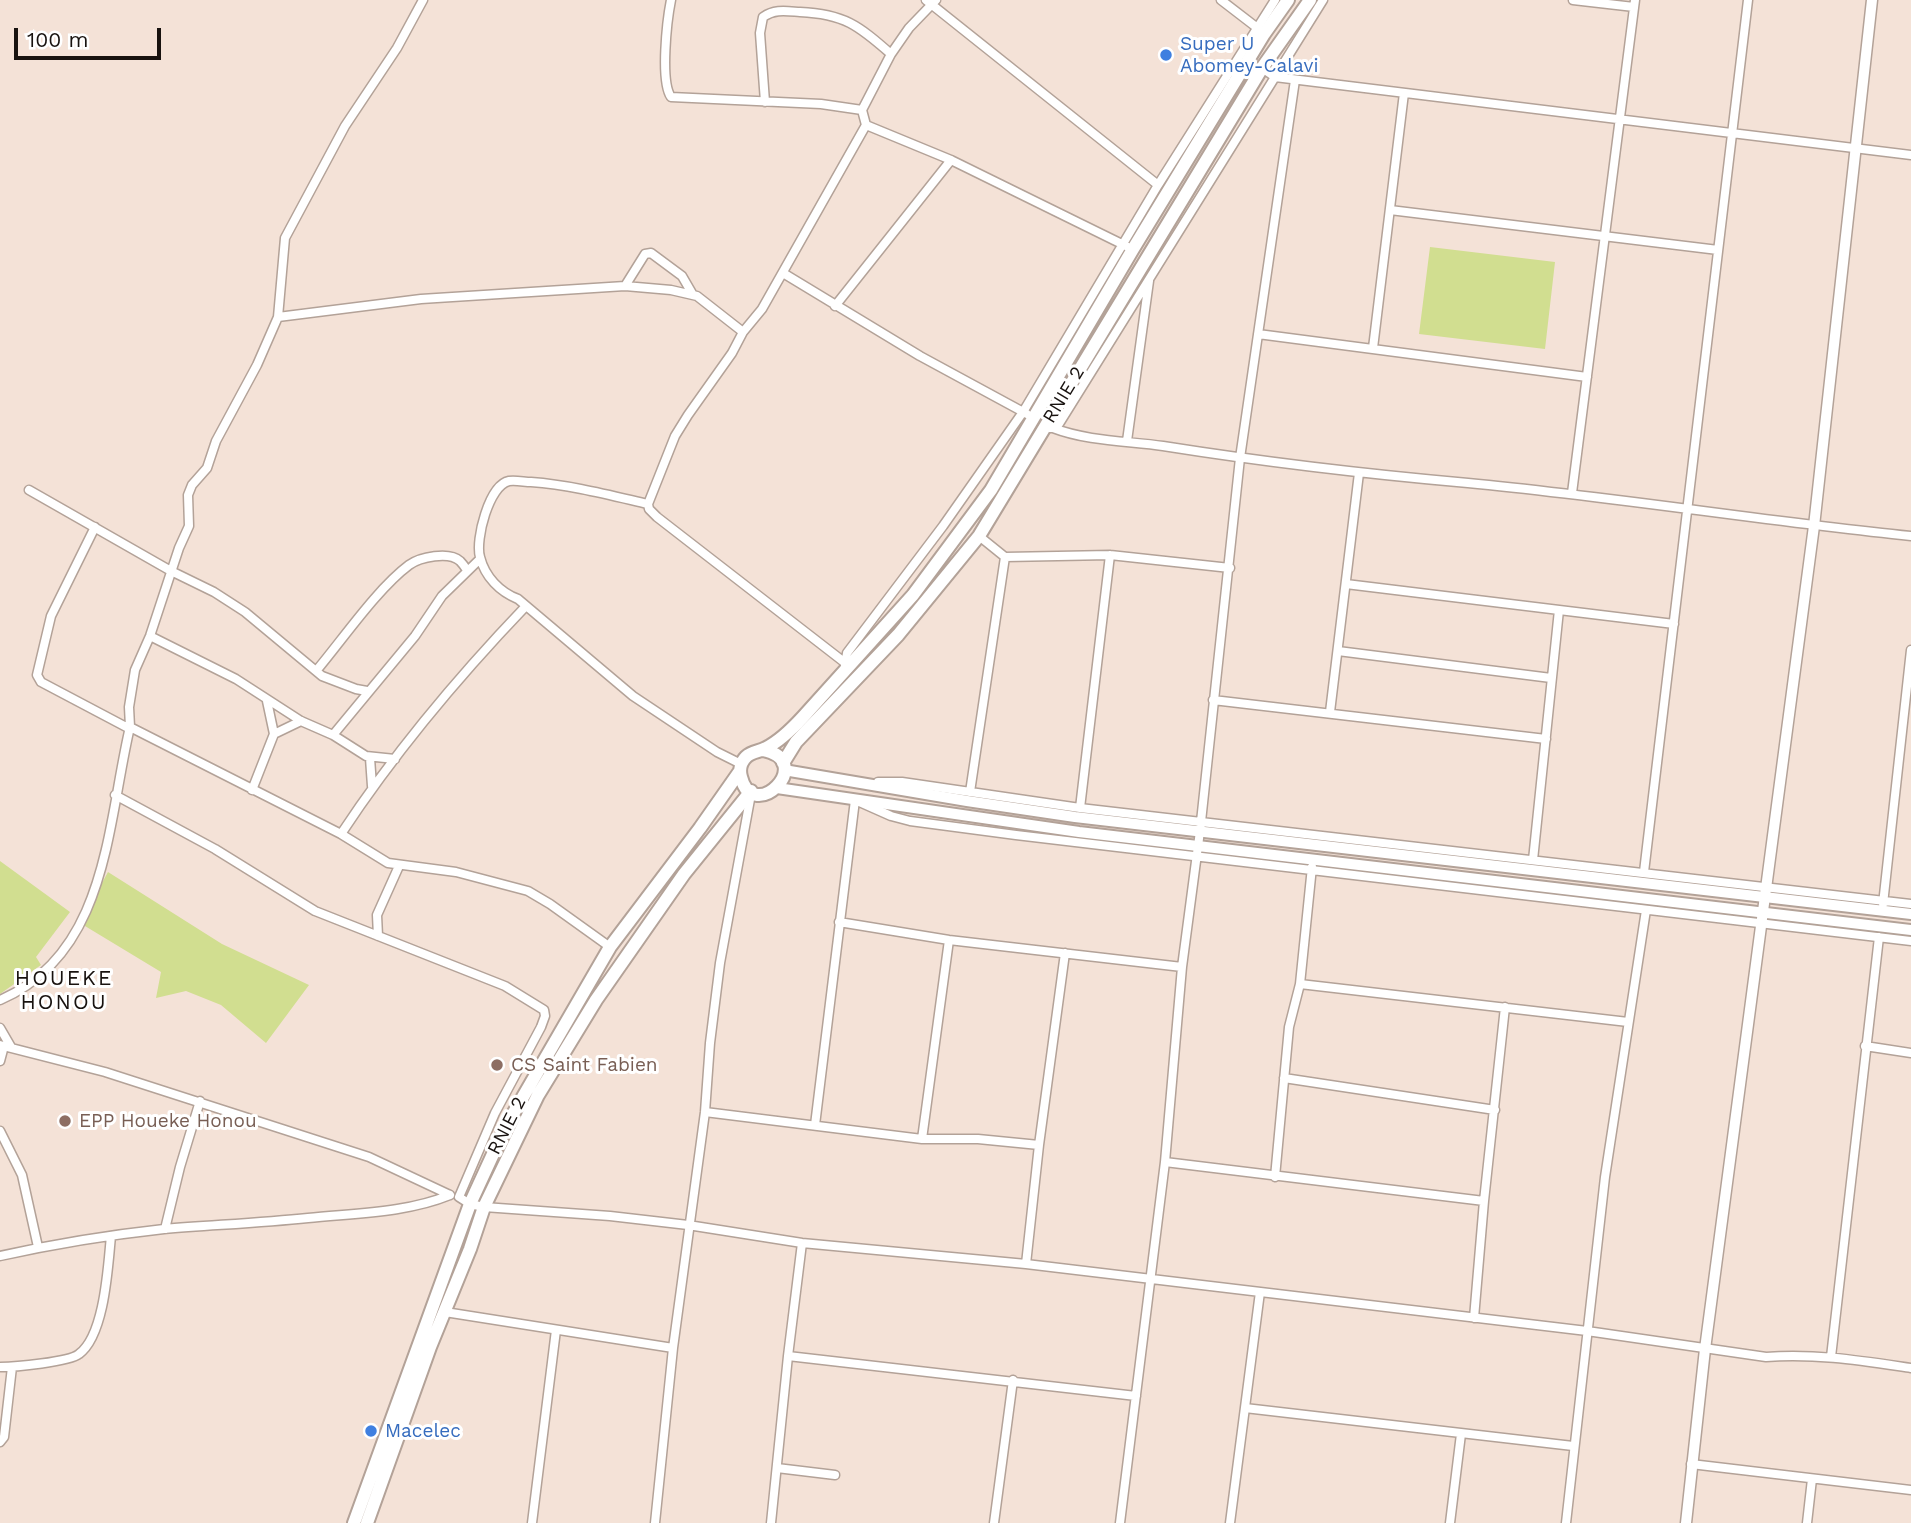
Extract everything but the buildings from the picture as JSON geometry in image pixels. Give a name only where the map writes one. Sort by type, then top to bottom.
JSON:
[{"type":"highway","name":"RNIE 2","points":[[354,1523],[460,1199],[610,947],[700,828],[746,756],[763,750],[787,734],[845,666],[913,595],[991,490],[1028,415],[1128,247],[1260,30],[1288,0]]},
{"type":"highway","name":"RNIE 2","points":[[777,789],[781,783],[783,767],[796,742],[898,635],[979,536],[1049,427],[1262,68],[1310,0]]},
{"type":"highway","points":[[763,750],[775,754],[783,767]]},
{"type":"highway","points":[[741,767],[745,786],[751,792],[765,794],[777,789]]},
{"type":"highway","name":"RNIE 2","points":[[368,1523],[484,1207],[538,1095],[596,1000],[684,874],[751,792]]},
{"type":"main road","points":[[783,767],[857,783],[1075,817],[1200,826],[1883,906],[1911,914]]},
{"type":"main road","points":[[777,789],[1197,851],[1763,918],[1911,930]]},
{"type":"street","points":[[0,1000],[24,988],[59,958],[73,937],[99,880],[106,858],[115,795],[130,728],[131,686],[189,526],[188,495],[192,485],[207,468],[216,441],[257,365],[278,317],[285,238],[345,126],[397,48],[423,0]]},
{"type":"street","points":[[671,0],[666,51],[668,94],[671,97],[821,104],[862,110]]},
{"type":"street","points":[[1221,0],[1260,30]]},
{"type":"street","points":[[866,125],[951,160],[1128,247],[1158,185],[1260,30],[1275,0]]},
{"type":"street","points":[[1049,427],[1057,427],[1323,0]]},
{"type":"street","points":[[1572,493],[1634,4],[1573,0]]},
{"type":"street","points":[[1644,872],[1748,0]]},
{"type":"street","points":[[1686,1523],[1705,1349],[1815,526],[1872,0]]},
{"type":"street","points":[[783,274],[1028,415],[847,653],[845,666],[657,517],[648,504],[676,436],[688,415],[762,309],[866,125],[862,110],[891,54],[931,2],[1158,185]]},
{"type":"street","points":[[765,102],[760,33],[763,17],[773,10],[837,16],[860,27],[891,54]]},
{"type":"street","points":[[1262,68],[1275,78],[1911,155]]},
{"type":"street","points":[[1120,1523],[1164,1162],[1182,967],[1230,568],[1240,458],[1295,80]]},
{"type":"street","points":[[1373,348],[1404,93]]},
{"type":"street","points":[[835,306],[951,160]]},
{"type":"street","points":[[1390,210],[1718,250]]},
{"type":"street","points":[[625,286],[645,254],[651,253],[682,276],[693,295]]},
{"type":"street","points":[[1126,441],[1149,276]]},
{"type":"street","points":[[278,317],[421,299],[625,286],[693,295],[744,332]]},
{"type":"street","points":[[1258,334],[1587,377]]},
{"type":"street","points":[[1049,427],[1071,435],[1240,458],[1359,473],[1572,493],[1815,526],[1911,536]]},
{"type":"street","points":[[1331,712],[1359,473]]},
{"type":"street","points":[[648,504],[562,485],[509,481],[501,485],[489,505],[480,535],[480,559],[498,589],[526,606],[633,696],[741,767]]},
{"type":"street","points":[[29,490],[171,572],[214,592],[245,612],[316,670],[337,683],[367,691]]},
{"type":"street","points":[[95,527],[51,616],[37,675],[41,682],[341,834],[388,863],[456,872],[528,891],[610,947]]},
{"type":"street","points":[[979,536],[1005,557],[1110,555],[1230,568]]},
{"type":"street","points":[[1080,808],[1110,555]]},
{"type":"street","points":[[316,670],[386,587],[410,564],[422,558],[447,557],[460,561],[467,570]]},
{"type":"street","points":[[970,792],[1005,557]]},
{"type":"street","points":[[333,735],[415,636],[442,596],[480,559]]},
{"type":"street","points":[[1346,584],[1674,624]]},
{"type":"street","points":[[341,834],[372,786],[469,666],[526,606]]},
{"type":"street","points":[[1533,860],[1559,610]]},
{"type":"street","points":[[150,636],[236,679],[267,701],[284,708],[301,721],[333,735],[370,758],[395,760]]},
{"type":"street","points":[[1911,650],[1883,906],[1911,904]]},
{"type":"street","points":[[1338,651],[1551,678]]},
{"type":"street","points":[[1213,700],[1546,739]]},
{"type":"street","points":[[252,790],[274,734],[267,701]]},
{"type":"street","points":[[274,734],[301,721]]},
{"type":"street","points":[[370,758],[372,786]]},
{"type":"street","points":[[857,783],[902,782],[1200,826],[1644,872],[1766,892]]},
{"type":"street","points":[[655,1523],[673,1348],[705,1112],[720,963],[751,792]]},
{"type":"street","points":[[115,795],[215,849],[299,903],[505,986],[544,1010],[541,1027],[495,1113],[460,1199]]},
{"type":"street","points":[[815,1125],[855,800]]},
{"type":"street","points":[[1275,1177],[1289,1027],[1300,985],[1312,865],[1646,910],[1763,918],[1911,940]]},
{"type":"street","points":[[378,936],[377,915],[398,866]]},
{"type":"street","points":[[1566,1523],[1605,1177],[1646,910]]},
{"type":"street","points":[[839,922],[949,940],[1182,967]]},
{"type":"street","points":[[1830,1357],[1879,937]]},
{"type":"street","points":[[922,1139],[949,940]]},
{"type":"street","points":[[1026,1264],[1065,953]]},
{"type":"street","points":[[1300,985],[1628,1022]]},
{"type":"street","points":[[1474,1318],[1505,1007]]},
{"type":"street","points":[[0,1028],[5,1046],[0,1061]]},
{"type":"street","points":[[5,1046],[105,1072],[369,1157],[460,1199],[484,1207],[688,1225],[802,1243],[1026,1264],[1587,1331],[1766,1357],[1830,1357],[1911,1368]]},
{"type":"street","points":[[1865,1046],[1911,1053]]},
{"type":"street","points":[[1284,1078],[1495,1110]]},
{"type":"street","points":[[165,1229],[200,1101]]},
{"type":"street","points":[[705,1112],[922,1139],[978,1139],[1039,1145]]},
{"type":"street","points":[[0,1131],[22,1175],[38,1247]]},
{"type":"street","points":[[1164,1162],[1484,1201]]},
{"type":"street","points":[[0,1256],[38,1247],[165,1229],[249,1224],[400,1209],[460,1199]]},
{"type":"street","points":[[0,1367],[73,1357],[84,1349],[100,1319],[111,1236]]},
{"type":"street","points":[[771,1523],[802,1243]]},
{"type":"street","points":[[1230,1523],[1260,1292]]},
{"type":"street","points":[[445,1312],[673,1348]]},
{"type":"street","points":[[532,1523],[556,1330]]},
{"type":"street","points":[[788,1356],[1136,1396]]},
{"type":"street","points":[[0,1442],[4,1437],[12,1367]]},
{"type":"street","points":[[994,1523],[1013,1380]]},
{"type":"street","points":[[1245,1408],[1573,1446]]},
{"type":"street","points":[[1450,1523],[1461,1434]]},
{"type":"street","points":[[1691,1464],[1911,1490]]},
{"type":"street","points":[[777,1468],[835,1475]]},
{"type":"street","points":[[1807,1523],[1812,1479]]},
{"type":"green space","points":[[1430,247],[1555,262],[1545,349],[1419,334]]},
{"type":"green space","points":[[0,861],[70,912],[36,957],[41,965],[0,994]]},
{"type":"green space","points":[[108,872],[222,944],[309,985],[266,1043],[221,1005],[186,991],[156,998],[161,972],[80,923]]},
{"type":"place","name":"Super U Abomey-Calavi","points":[[1166,55]]},
{"type":"place","name":"CS Saint Fabien","points":[[497,1065]]},
{"type":"place","name":"EPP Houeke Honou","points":[[65,1121]]},
{"type":"place","name":"Macelec","points":[[371,1431]]},
{"type":"district","name":"HOUEKE HONOU","points":[[64,991]]}]
